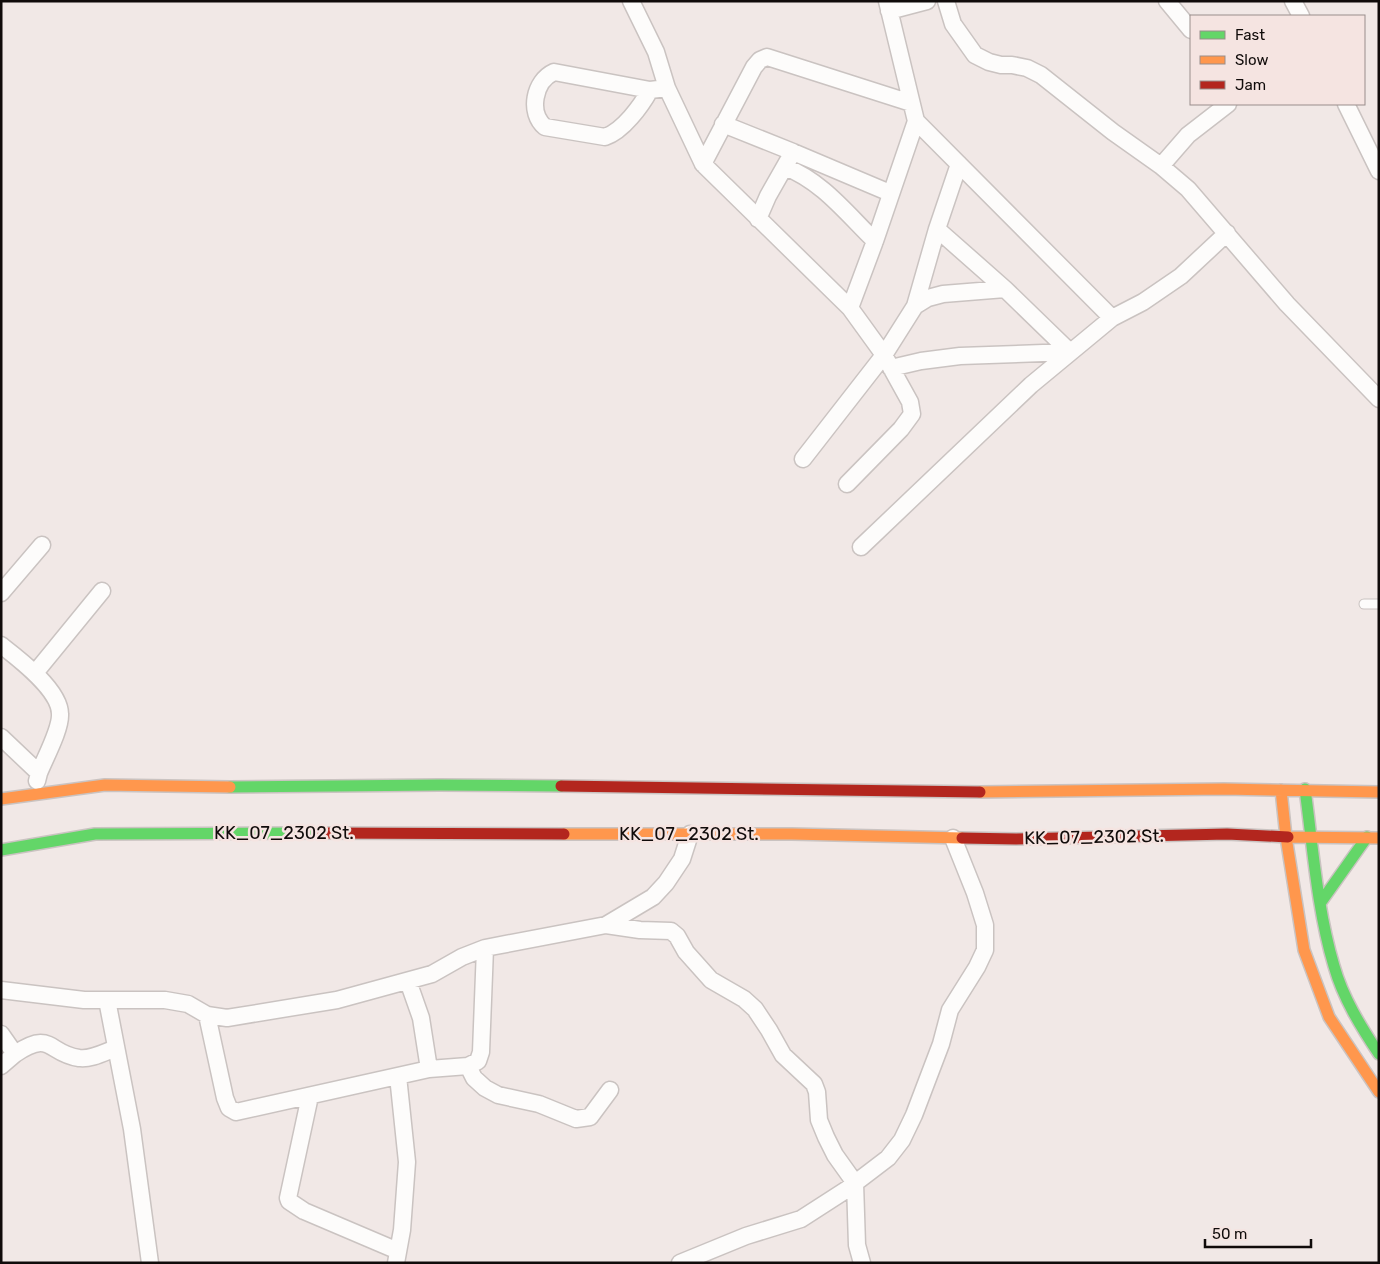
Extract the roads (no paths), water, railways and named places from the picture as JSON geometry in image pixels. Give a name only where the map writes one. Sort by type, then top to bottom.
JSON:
[{"type":"main road","points":[[1,799],[105,785],[253,787],[439,785],[1013,792],[1281,790],[1379,792]]},
{"type":"main road","points":[[1281,790],[1286,837],[1304,950],[1324,1008],[1379,1092]]},
{"type":"main road","points":[[1304,790],[1323,925],[1338,981],[1356,1018],[1379,1054]]},
{"type":"main road","name":"KK_07_2302 St.","points":[[1,850],[95,834],[802,834],[1016,839],[1215,834],[1373,838]]},
{"type":"main road","points":[[1215,834],[1249,845]]},
{"type":"main road","points":[[1320,902],[1373,838]]},
{"type":"main road","points":[[1281,866],[1295,886]]},
{"type":"street","points":[[631,1],[656,52],[666,88],[703,164],[850,308],[888,361],[910,402],[912,414],[901,429],[847,484]]},
{"type":"street","points":[[927,1],[888,6],[916,121],[1112,318]]},
{"type":"street","points":[[946,1],[953,24],[975,55],[1001,65],[1027,68],[1041,75],[1113,132],[1161,166],[1188,189],[1287,304],[1379,399]]},
{"type":"street","points":[[1167,1],[1190,29]]},
{"type":"street","points":[[1293,1],[1300,15]]},
{"type":"street","points":[[703,164],[754,67],[760,60],[767,57],[911,103]]},
{"type":"street","points":[[650,90],[641,105],[617,130],[605,137],[545,127],[538,122],[535,113],[536,93],[546,76],[554,72],[650,90],[666,88]]},
{"type":"street","points":[[1161,166],[1188,135],[1227,105]]},
{"type":"street","points":[[1346,105],[1379,171]]},
{"type":"street","points":[[850,308],[916,121]]},
{"type":"street","points":[[723,124],[890,193]]},
{"type":"street","points":[[758,219],[793,152]]},
{"type":"street","points":[[803,459],[888,361],[914,306],[959,164]]},
{"type":"street","points":[[785,167],[800,173],[821,188],[875,241]]},
{"type":"street","points":[[937,229],[1005,289],[1070,352]]},
{"type":"street","points":[[861,547],[1002,411],[1070,352],[1112,318],[1143,302],[1181,276],[1227,233]]},
{"type":"street","points":[[914,306],[928,298],[943,294],[1005,289]]},
{"type":"street","points":[[888,361],[920,361],[960,356],[1070,352]]},
{"type":"street","points":[[1,593],[42,544]]},
{"type":"street","points":[[35,673],[102,591]]},
{"type":"street","points":[[1,645],[35,673],[59,705],[61,716],[39,772],[35,793]]},
{"type":"street","points":[[1,737],[39,772]]},
{"type":"street","points":[[1,990],[84,1000],[166,1000],[188,1004],[207,1015],[227,1018],[337,1000],[432,974],[462,957],[485,948],[606,925],[653,897],[666,883],[682,859],[690,834]]},
{"type":"street","points":[[680,1263],[746,1236],[801,1219],[855,1183],[888,1158],[902,1140],[914,1115],[941,1044],[950,1010],[977,967],[985,950],[985,925],[975,892],[953,838]]},
{"type":"street","points":[[606,925],[640,930],[670,931],[677,936],[686,952],[711,980],[755,1009],[783,1055],[814,1084],[817,1092],[819,1120],[826,1138],[835,1155],[855,1183],[857,1245],[862,1263]]},
{"type":"street","points":[[207,1015],[224,1098],[229,1108],[236,1112],[429,1069],[468,1066],[478,1061],[481,1052],[485,948]]},
{"type":"street","points":[[408,981],[422,1018],[429,1069]]},
{"type":"street","points":[[107,1000],[132,1129],[150,1263]]},
{"type":"street","points":[[1,1034],[15,1054]]},
{"type":"street","points":[[1,1066],[34,1042],[47,1044],[72,1057],[82,1059],[116,1048]]},
{"type":"street","points":[[468,1066],[474,1078],[485,1088],[498,1095],[539,1104],[576,1119],[590,1116],[610,1090]]},
{"type":"street","points":[[310,1096],[288,1198],[289,1201],[304,1211],[397,1257],[402,1230],[407,1162],[398,1076]]},
{"type":"lane","points":[[1364,604],[1379,604]]}]
